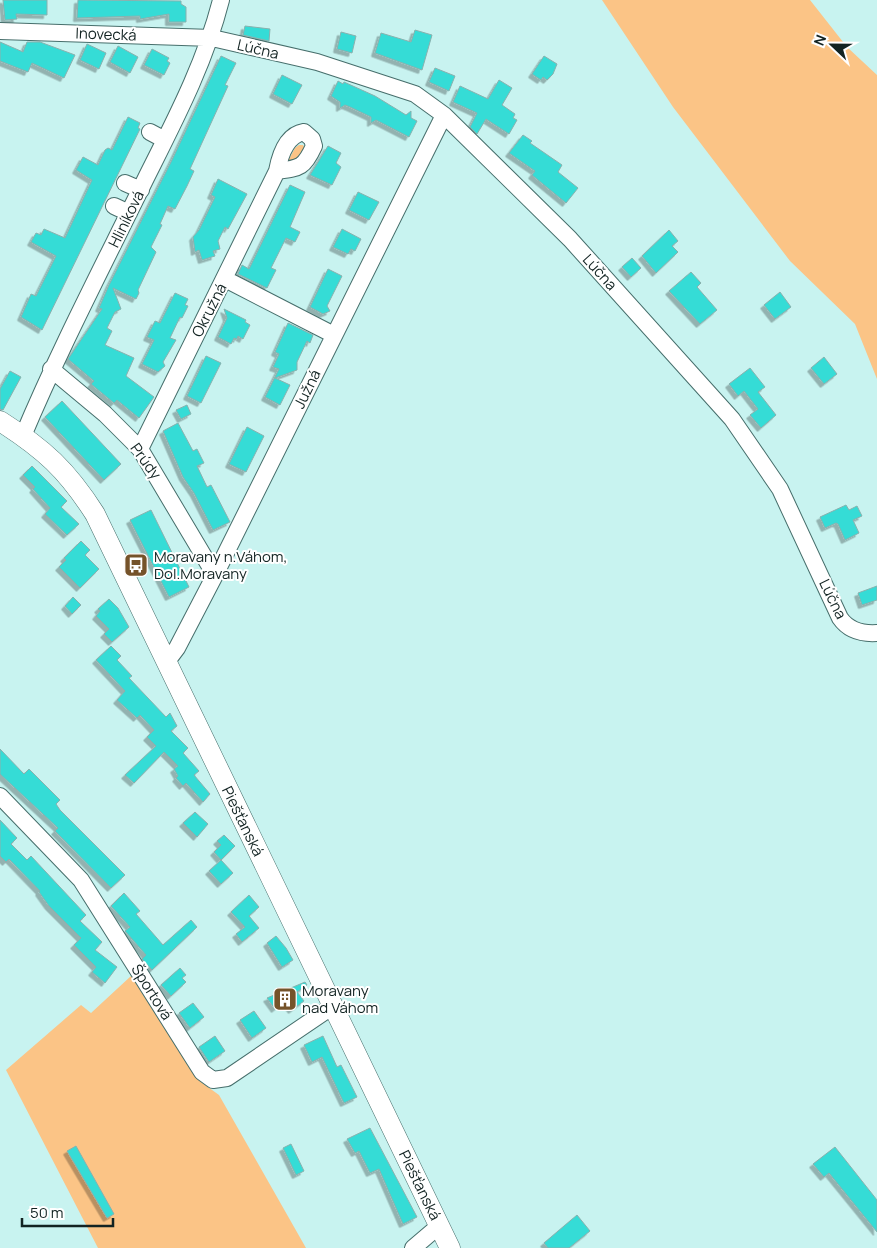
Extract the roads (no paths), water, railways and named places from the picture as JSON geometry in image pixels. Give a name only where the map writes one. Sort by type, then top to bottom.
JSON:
[{"type":"main road","name":"Piešťanská","points":[[0,421],[23,436],[61,468],[85,498],[104,532],[168,660],[450,1248]]},
{"type":"street","name":"Hliníková","points":[[23,436],[52,369],[61,335],[158,136],[212,38],[221,0]]},
{"type":"street","name":"Inovecká","points":[[0,30],[212,38]]},
{"type":"street","name":"Lúčna","points":[[212,38],[317,62],[415,94],[444,115],[570,239],[732,419],[780,489],[840,618],[845,625],[864,634],[877,633]]},
{"type":"street","name":"Južná","points":[[168,660],[177,648],[215,575],[444,115]]},
{"type":"street","name":"Okružná","points":[[140,449],[277,172]]},
{"type":"street","points":[[225,279],[334,335]]},
{"type":"street","name":"Prúdy","points":[[52,369],[105,414],[140,449],[215,575]]},
{"type":"street","name":"Športová","points":[[0,796],[81,880],[202,1072],[213,1080],[227,1078],[333,1006]]},
{"type":"street","points":[[413,1248],[440,1225]]},
{"type":"place","name":"Moravany n.Váhom, Dol.Moravany","points":[[136,565]]},
{"type":"place","name":"Moravany nad Váhom","points":[[285,999]]}]
